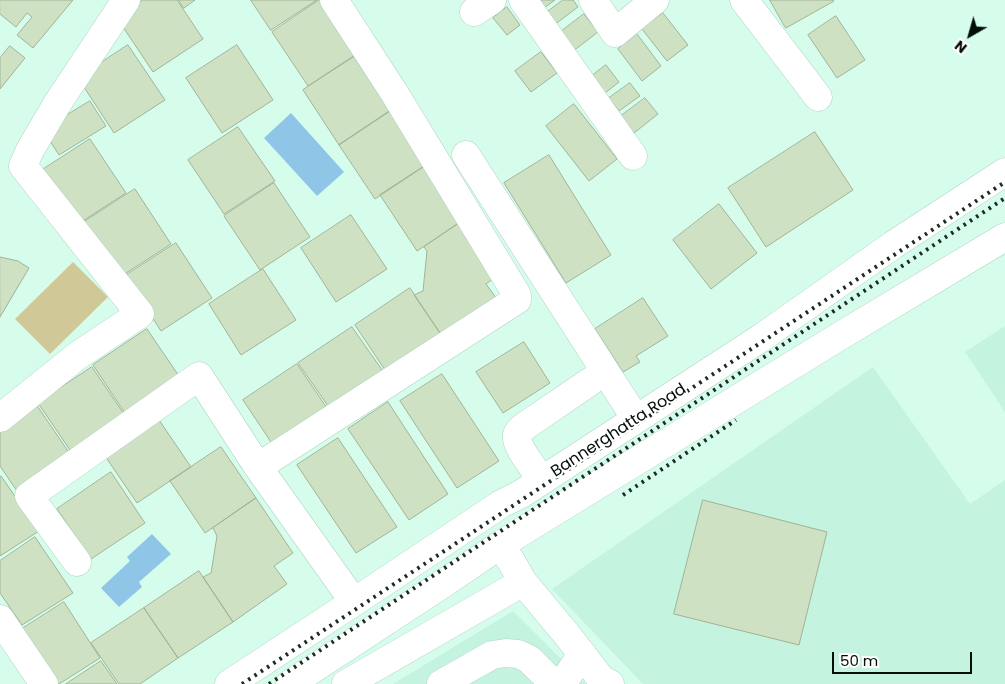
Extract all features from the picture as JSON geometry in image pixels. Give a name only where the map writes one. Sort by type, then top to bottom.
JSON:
[{"type":"main road","points":[[0,418],[77,356],[140,314],[23,166],[30,150],[57,104],[126,0]]},
{"type":"main road","points":[[258,467],[517,298],[396,94],[334,0]]},
{"type":"main road","points":[[523,0],[633,156]]},
{"type":"main road","points":[[593,0],[615,33],[655,0]]},
{"type":"main road","points":[[744,0],[818,98]]},
{"type":"main road","points":[[466,155],[636,420]]},
{"type":"main road","name":"Bannerghatta Road","points":[[229,684],[501,504],[521,494],[761,338],[893,245],[1005,172]]},
{"type":"main road","name":"Bannerghatta Road","points":[[290,684],[500,545],[1005,237]]},
{"type":"main road","points":[[761,338],[782,372]]},
{"type":"main road","points":[[76,562],[29,496],[199,376],[258,467],[354,602]]},
{"type":"main road","points":[[542,480],[520,447],[517,435],[525,426],[591,381]]},
{"type":"main road","points":[[500,545],[523,582],[601,679],[610,684]]},
{"type":"main road","points":[[346,684],[523,582]]},
{"type":"main road","points":[[0,619],[44,684]]},
{"type":"main road","points":[[441,684],[492,655],[506,653],[518,654],[528,659],[554,684]]},
{"type":"main road","points":[[562,684],[582,654]]},
{"type":"shaded area","points":[[73,262],[108,297],[50,354],[15,319]]},
{"type":"shaded area","points":[[1005,326],[1005,412],[965,352]]},
{"type":"shaded area","points":[[873,367],[970,504],[1005,480],[1005,684],[643,684],[552,589]]},
{"type":"shaded area","points":[[513,611],[586,684],[393,684]]},
{"type":"water","points":[[291,113],[344,172],[317,196],[264,138]]},
{"type":"water","points":[[152,534],[171,554],[139,582],[142,587],[119,607],[101,588],[130,561],[127,557]]},
{"type":"building","points":[[0,0],[73,0],[33,48],[17,35],[32,17],[27,13],[16,27],[0,14]]},
{"type":"building","points":[[143,0],[177,0],[203,39],[153,72],[117,18]]},
{"type":"building","points":[[179,0],[195,0],[184,8]]},
{"type":"building","points":[[251,0],[317,0],[271,30]]},
{"type":"building","points":[[319,0],[323,0],[358,53],[308,86],[272,32]]},
{"type":"building","points":[[532,0],[555,0],[540,11]]},
{"type":"building","points":[[563,0],[573,0],[578,7],[554,25],[546,13]]},
{"type":"building","points":[[770,0],[833,0],[834,1],[786,28]]},
{"type":"building","points":[[507,7],[520,25],[507,35],[493,18]]},
{"type":"building","points":[[663,13],[688,45],[667,61],[642,29]]},
{"type":"building","points":[[584,14],[598,32],[572,52],[558,34]]},
{"type":"building","points":[[836,16],[865,60],[837,78],[808,35]]},
{"type":"building","points":[[637,34],[661,66],[642,81],[618,49]]},
{"type":"building","points":[[128,45],[165,100],[114,133],[78,78]]},
{"type":"building","points":[[237,45],[273,100],[222,133],[186,78]]},
{"type":"building","points":[[10,46],[25,58],[0,89],[0,58]]},
{"type":"building","points":[[541,52],[557,73],[531,92],[515,71]]},
{"type":"building","points":[[354,57],[390,111],[339,145],[303,90]]},
{"type":"building","points":[[606,65],[619,82],[605,93],[592,76]]},
{"type":"building","points":[[630,83],[640,96],[619,111],[609,98]]},
{"type":"building","points":[[645,98],[658,114],[634,133],[621,116]]},
{"type":"building","points":[[90,101],[106,126],[59,155],[43,130]]},
{"type":"building","points":[[574,104],[617,159],[589,181],[546,126]]},
{"type":"building","points":[[390,111],[426,165],[375,199],[339,145]]},
{"type":"building","points":[[238,127],[275,181],[224,214],[188,160]]},
{"type":"building","points":[[815,132],[853,190],[766,247],[728,188]]},
{"type":"building","points":[[90,139],[126,193],[75,226],[39,172]]},
{"type":"building","points":[[549,155],[611,255],[566,283],[504,183]]},
{"type":"building","points":[[428,164],[465,219],[417,251],[380,195]]},
{"type":"building","points":[[274,183],[310,237],[260,270],[224,216]]},
{"type":"building","points":[[135,189],[171,244],[120,277],[84,222]]},
{"type":"building","points":[[719,204],[757,253],[711,289],[673,240]]},
{"type":"building","points":[[351,215],[387,269],[336,302],[301,248]]},
{"type":"building","points":[[465,219],[501,273],[486,284],[499,302],[444,339],[414,295],[423,291],[427,251],[424,247]]},
{"type":"building","points":[[176,243],[212,298],[161,331],[125,276]]},
{"type":"building","points":[[0,257],[18,261],[29,268],[0,317]]},
{"type":"building","points":[[263,269],[296,320],[241,355],[209,304]]},
{"type":"building","points":[[410,288],[444,339],[389,376],[355,325]]},
{"type":"building","points":[[643,298],[668,336],[636,356],[640,362],[623,372],[595,329]]},
{"type":"building","points":[[352,327],[387,377],[333,413],[298,363]]},
{"type":"building","points":[[147,329],[181,379],[127,416],[93,365]]},
{"type":"building","points":[[524,342],[550,383],[503,413],[476,372]]},
{"type":"building","points":[[297,364],[331,414],[277,451],[243,400]]},
{"type":"building","points":[[92,367],[126,417],[72,453],[38,403]]},
{"type":"building","points":[[442,374],[499,461],[457,488],[400,401]]},
{"type":"building","points":[[388,402],[448,494],[409,520],[348,429]]},
{"type":"building","points":[[36,404],[70,454],[17,491],[0,466],[0,429]]},
{"type":"building","points":[[157,417],[191,467],[137,503],[103,453]]},
{"type":"building","points":[[338,438],[397,527],[356,553],[297,465]]},
{"type":"building","points":[[221,447],[256,498],[205,533],[170,481]]},
{"type":"building","points":[[111,472],[145,523],[91,559],[57,509]]},
{"type":"building","points":[[0,477],[39,531],[0,556]]},
{"type":"building","points":[[256,498],[293,553],[274,566],[287,584],[233,622],[203,577],[211,573],[217,536],[213,528]]},
{"type":"building","points":[[703,500],[827,532],[799,645],[674,614]]},
{"type":"building","points":[[35,537],[73,593],[22,625],[0,593],[0,561]]},
{"type":"building","points":[[199,571],[233,622],[178,658],[144,608]]},
{"type":"building","points":[[64,602],[100,658],[59,684],[47,684],[14,634]]},
{"type":"building","points":[[144,608],[178,658],[140,684],[119,684],[91,643]]},
{"type":"building","points":[[101,661],[117,684],[66,684]]},
{"type":"railway","points":[[242,684],[1005,182]]},
{"type":"railway","points":[[269,684],[1005,198]]},
{"type":"railway","points":[[623,495],[736,420]]}]
